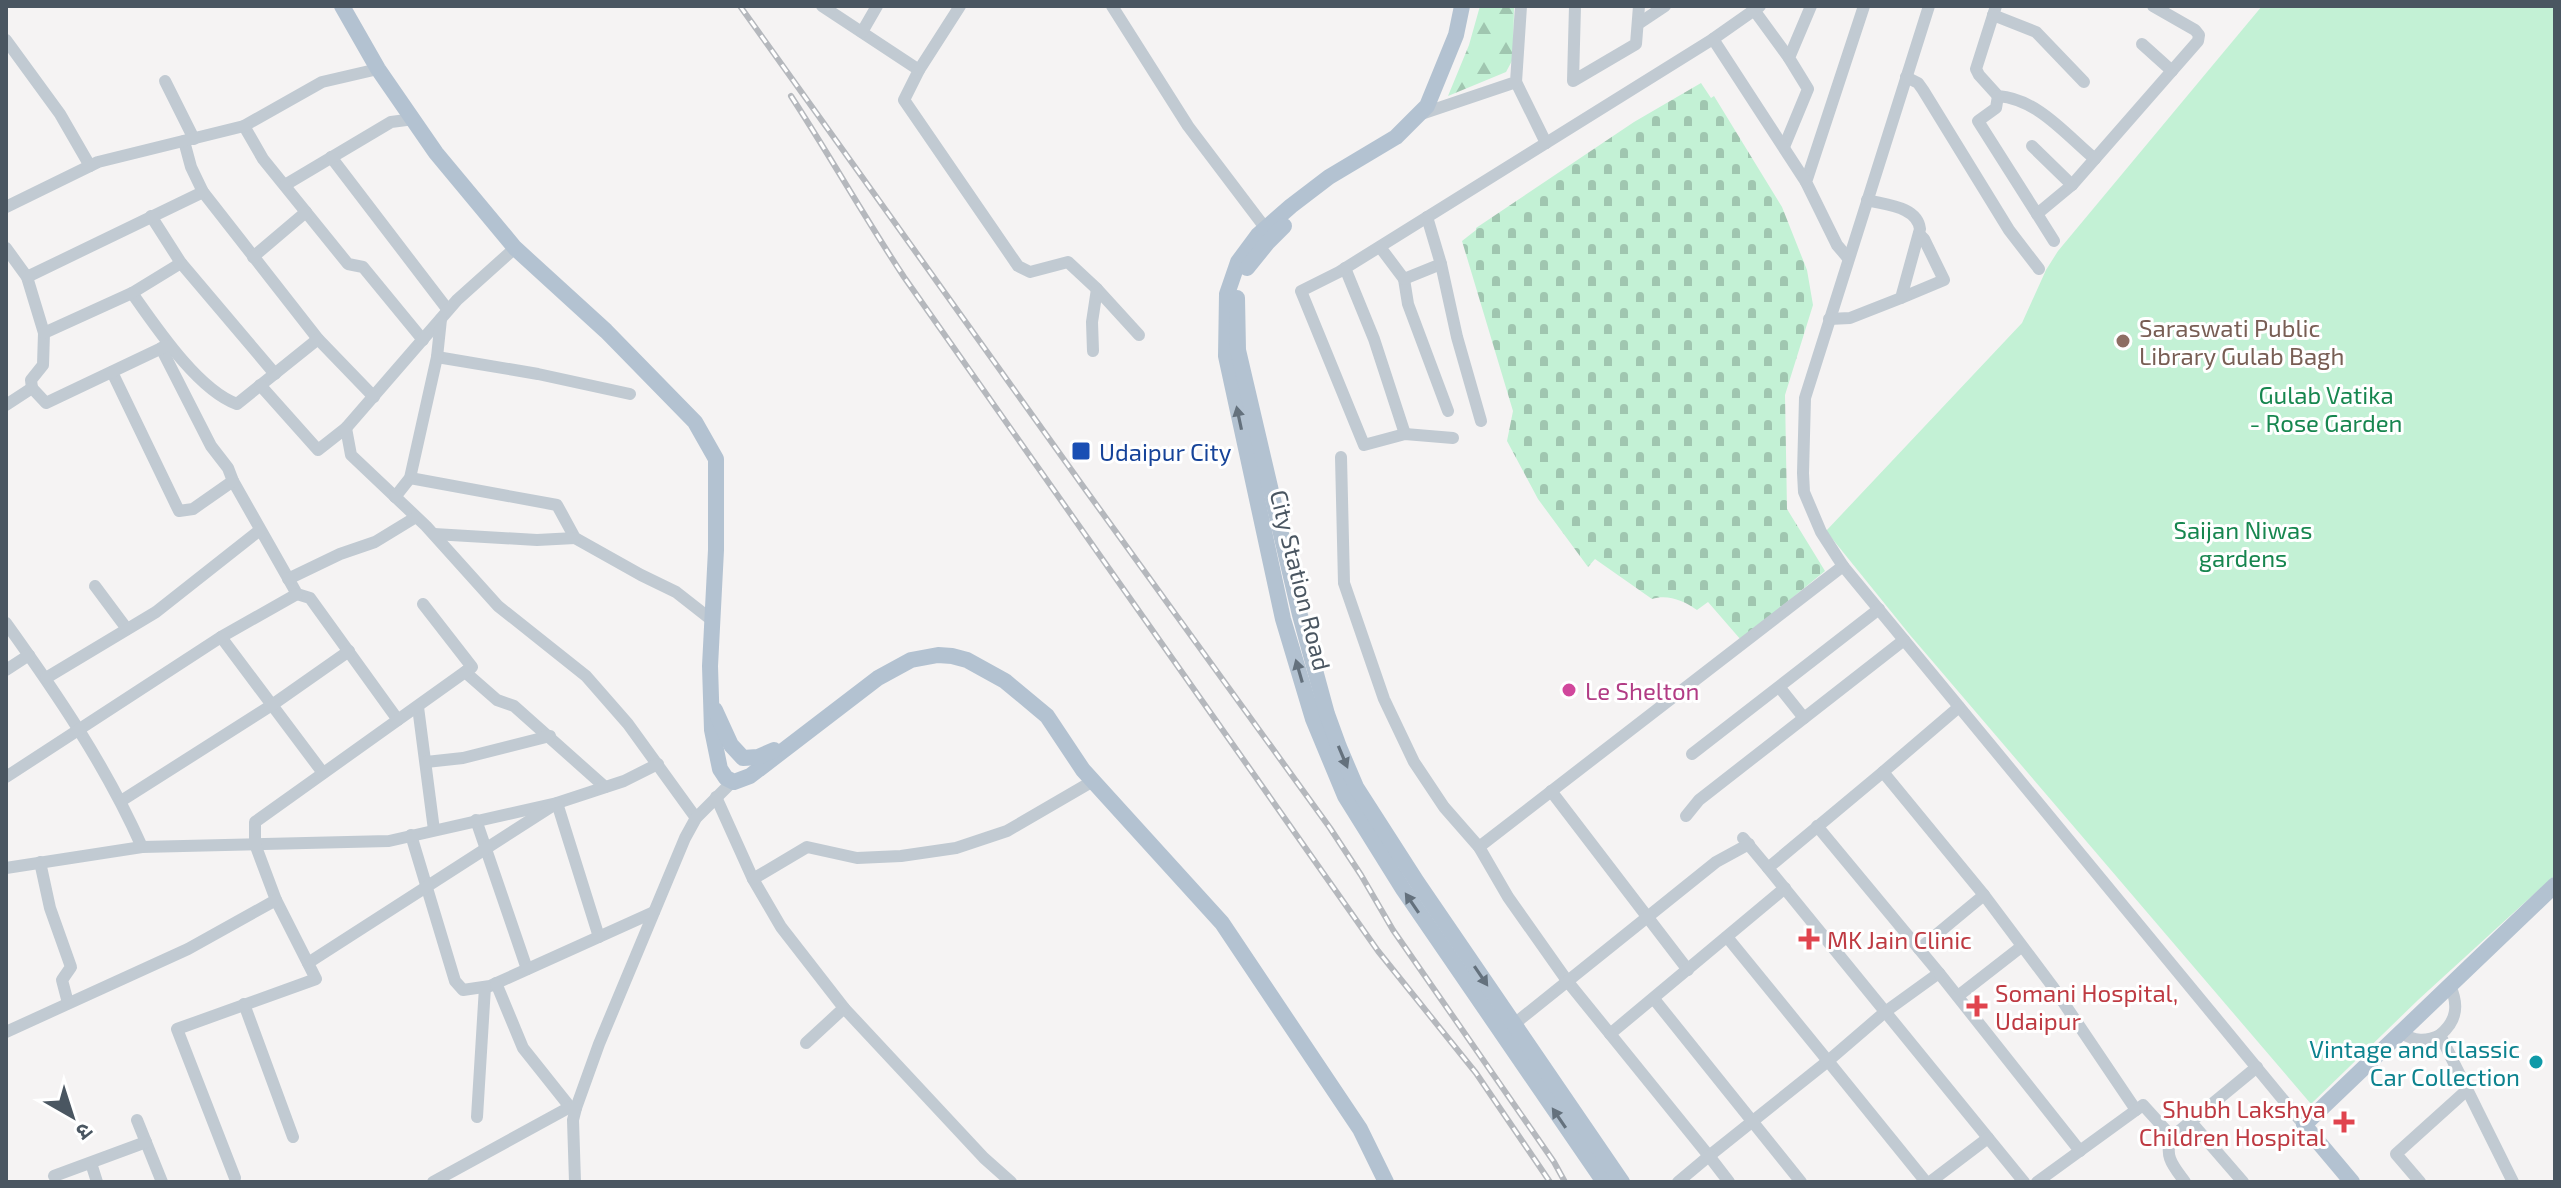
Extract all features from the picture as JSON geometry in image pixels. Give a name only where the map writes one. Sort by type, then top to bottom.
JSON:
[{"type":"main road","points":[[342,6],[378,69],[436,153],[515,248],[606,331],[695,422],[716,459],[711,702],[715,752],[722,773],[732,782],[750,776],[898,666],[925,657],[952,656],[983,668],[1034,703],[1047,716],[1093,781],[1222,923],[1360,1129],[1386,1182]]},
{"type":"main road","name":"City Station Road","points":[[1462,6],[1456,35],[1426,113],[1396,137],[1329,177],[1291,206],[1238,262],[1227,294],[1226,356],[1283,619],[1313,719],[1345,796],[1403,889],[1622,1182]]},
{"type":"main road","name":"City Station Road","points":[[1472,6],[1465,38],[1450,80],[1403,140],[1297,214],[1247,268],[1237,296],[1238,350],[1300,615],[1327,714],[1356,787],[1604,1182]]},
{"type":"main road","points":[[711,702],[726,736],[743,758]]},
{"type":"main road","points":[[732,782],[728,767],[733,760],[762,756],[797,740]]},
{"type":"main road","points":[[2352,1182],[2304,1125],[2555,886]]},
{"type":"street","points":[[822,6],[919,70]]},
{"type":"street","points":[[862,32],[877,6]]},
{"type":"street","points":[[960,6],[919,70],[904,100],[1018,266],[1030,272],[1068,262],[1139,335]]},
{"type":"street","points":[[1112,6],[1188,126],[1266,229]]},
{"type":"street","points":[[1521,6],[1516,82],[1546,143]]},
{"type":"street","points":[[1575,6],[1573,81],[1636,44],[1639,6]]},
{"type":"street","points":[[1638,24],[1665,6]]},
{"type":"street","points":[[1789,58],[1811,6]]},
{"type":"street","points":[[1806,182],[1864,6]]},
{"type":"street","points":[[1929,6],[1805,398],[1804,492],[1811,512],[1843,566],[2304,1125]]},
{"type":"street","points":[[2037,214],[2072,185],[2198,41],[2199,35],[2190,27],[2153,6]]},
{"type":"street","points":[[1453,438],[1405,434],[1364,445],[1301,291],[1380,247],[1713,39],[1757,8],[1808,89],[1784,147]]},
{"type":"street","points":[[2084,82],[2036,32],[1995,11],[1976,69],[1979,75],[1998,96],[2013,97],[2032,105],[2095,159]]},
{"type":"street","points":[[1713,39],[1806,182],[1837,245],[1848,258]]},
{"type":"street","points":[[6,40],[60,114],[90,166]]},
{"type":"street","points":[[2142,44],[2172,71]]},
{"type":"street","points":[[6,207],[98,162],[244,126],[322,82],[378,69]]},
{"type":"street","points":[[1906,77],[1918,83],[1923,90],[2009,230],[2039,269]]},
{"type":"street","points":[[165,81],[189,140],[191,167],[203,192],[318,339],[374,397]]},
{"type":"street","points":[[1426,113],[1516,82]]},
{"type":"street","points":[[1998,96],[1996,108],[1978,121],[2054,241]]},
{"type":"street","points":[[285,185],[391,122],[414,119]]},
{"type":"street","points":[[244,126],[263,159],[348,264],[363,267],[423,340]]},
{"type":"street","points":[[2032,146],[2072,185]]},
{"type":"street","points":[[331,157],[444,315],[410,478],[395,497]]},
{"type":"street","points":[[27,277],[203,192]]},
{"type":"street","points":[[1867,200],[1912,213],[1920,224],[1901,298]]},
{"type":"street","points":[[253,257],[306,212]]},
{"type":"street","points":[[151,216],[181,263],[275,374]]},
{"type":"street","points":[[1427,217],[1481,421]]},
{"type":"street","points":[[1829,319],[1846,319],[1944,280],[1919,234]]},
{"type":"street","points":[[1380,247],[1404,279],[1408,304],[1448,411]]},
{"type":"street","points":[[6,248],[27,277],[44,333],[43,365],[31,380],[32,388],[46,403],[165,346]]},
{"type":"street","points":[[260,385],[318,450],[346,428],[444,315],[515,248]]},
{"type":"street","points":[[44,333],[132,293],[181,263]]},
{"type":"street","points":[[1404,279],[1441,264]]},
{"type":"street","points":[[1345,268],[1374,339],[1405,434]]},
{"type":"street","points":[[1093,351],[1092,322],[1097,289]]},
{"type":"street","points":[[132,293],[165,346],[211,446],[228,468],[297,594],[310,598],[398,720]]},
{"type":"street","points":[[165,346],[221,398],[237,404],[318,339]]},
{"type":"street","points":[[437,357],[630,394]]},
{"type":"street","points":[[112,372],[179,511],[193,509],[233,481]]},
{"type":"street","points":[[6,405],[32,388]]},
{"type":"street","points":[[346,428],[351,455],[434,534],[498,606],[586,676],[628,724],[696,818]]},
{"type":"street","points":[[1341,457],[1344,583],[1384,699],[1414,762],[1444,807],[1479,847],[1508,897],[1568,982],[1729,1182]]},
{"type":"street","points":[[410,478],[557,505],[575,538],[676,592],[713,621]]},
{"type":"street","points":[[288,579],[340,554],[375,542],[416,517]]},
{"type":"street","points":[[46,678],[156,612],[260,530]]},
{"type":"street","points":[[434,534],[537,540],[575,538]]},
{"type":"street","points":[[1479,847],[1843,566]]},
{"type":"street","points":[[95,586],[127,629]]},
{"type":"street","points":[[7,775],[221,637],[297,594]]},
{"type":"street","points":[[235,1178],[177,1029],[316,979],[276,900],[255,844],[255,822],[472,667],[423,604]]},
{"type":"street","points":[[1692,754],[1879,609]]},
{"type":"street","points":[[6,623],[79,730],[121,801],[142,847]]},
{"type":"street","points":[[221,637],[323,773]]},
{"type":"street","points":[[1686,816],[1699,800],[1904,640]]},
{"type":"street","points":[[121,801],[272,705],[349,651]]},
{"type":"street","points":[[6,670],[29,655]]},
{"type":"street","points":[[465,672],[497,700],[514,706],[605,787]]},
{"type":"street","points":[[1780,688],[1804,718]]},
{"type":"street","points":[[418,707],[434,830]]},
{"type":"street","points":[[1768,868],[1959,707]]},
{"type":"street","points":[[426,762],[463,758],[550,736]]},
{"type":"street","points":[[6,868],[142,847],[389,841],[557,803],[658,764]]},
{"type":"street","points":[[1883,772],[1984,895],[2053,987],[2136,1110]]},
{"type":"street","points":[[753,879],[807,847],[857,858],[901,856],[956,848],[1007,831],[1093,781]]},
{"type":"street","points":[[575,1182],[573,1108],[696,818],[732,782]]},
{"type":"street","points":[[1551,791],[1688,970]]},
{"type":"street","points":[[716,797],[753,879],[781,927],[844,1008],[984,1158],[1011,1182]]},
{"type":"street","points":[[308,963],[557,803]]},
{"type":"street","points":[[557,803],[599,937]]},
{"type":"street","points":[[476,820],[527,969]]},
{"type":"street","points":[[1817,826],[1958,996],[2080,1151]]},
{"type":"street","points":[[411,835],[457,985],[466,990],[491,985],[654,912]]},
{"type":"street","points":[[1508,1029],[1746,841],[2024,1182]]},
{"type":"street","points":[[40,862],[50,908],[71,967],[62,980],[68,1003]]},
{"type":"street","points":[[1610,1034],[1785,888]]},
{"type":"street","points":[[1919,949],[1984,895]]},
{"type":"street","points":[[6,1032],[188,949],[276,900]]},
{"type":"street","points":[[1727,937],[1928,1182],[1988,1138]]},
{"type":"street","points":[[1958,996],[2021,947]]},
{"type":"street","points":[[1678,1182],[1885,1012],[1939,973]]},
{"type":"street","points":[[491,985],[523,1048],[573,1108]]},
{"type":"street","points":[[477,1117],[491,985]]},
{"type":"street","points":[[2401,1033],[2422,1040],[2440,1035],[2455,1014],[2455,996],[2450,986]]},
{"type":"street","points":[[1654,999],[1801,1182]]},
{"type":"street","points":[[244,1004],[293,1137]]},
{"type":"street","points":[[806,1043],[844,1008]]},
{"type":"street","points":[[2440,1035],[2513,1182]]},
{"type":"street","points":[[2185,1182],[2169,1158],[2172,1137],[2257,1067]]},
{"type":"street","points":[[2420,1182],[2396,1154],[2467,1090]]},
{"type":"street","points":[[2037,1182],[2143,1105],[2172,1137]]},
{"type":"street","points":[[433,1182],[573,1108]]},
{"type":"street","points":[[137,1120],[162,1182]]},
{"type":"street","points":[[2191,1122],[2248,1180]]},
{"type":"street","points":[[54,1176],[146,1142]]},
{"type":"street","points":[[91,1163],[97,1182]]},
{"type":"green space","points":[[1480,6],[1514,6],[1513,59],[1506,72],[1448,96],[1469,45]]},
{"type":"green space","name":"Saijan Niwas gardens","points":[[2262,6],[2555,6],[2555,875],[2418,1000],[2311,1104],[1910,635],[1826,531],[2022,323],[2058,251]]},
{"type":"green space","points":[[1701,83],[1711,98],[1714,96],[1782,207],[1807,270],[1813,305],[1785,395],[1787,509],[1825,571],[1741,640],[1708,602],[1697,610],[1676,599],[1652,599],[1595,559],[1588,567],[1538,499],[1507,441],[1513,411],[1462,241],[1476,228],[1634,122]]},
{"type":"railway","points":[[740,6],[1330,828],[1393,930],[1565,1182]]},
{"type":"railway","points":[[791,96],[904,277],[1378,951],[1476,1073],[1550,1182]]},
{"type":"place","name":"Saraswati Public Library Gulab Bagh","points":[[2123,341]]},
{"type":"place","name":"Udaipur City","points":[[1081,451]]},
{"type":"place","name":"Le Shelton","points":[[1569,690]]},
{"type":"place","name":"MK Jain Clinic","points":[[1809,939]]},
{"type":"place","name":"Somani Hospital, Udaipur","points":[[1977,1006]]},
{"type":"place","name":"Vintage and Classic Car Collection","points":[[2536,1062]]},
{"type":"place","name":"Shubh Lakshya Children Hospital","points":[[2344,1122]]},
{"type":"park label","name":"Gulab Vatika - Rose Garden","points":[[2326,408]]}]
